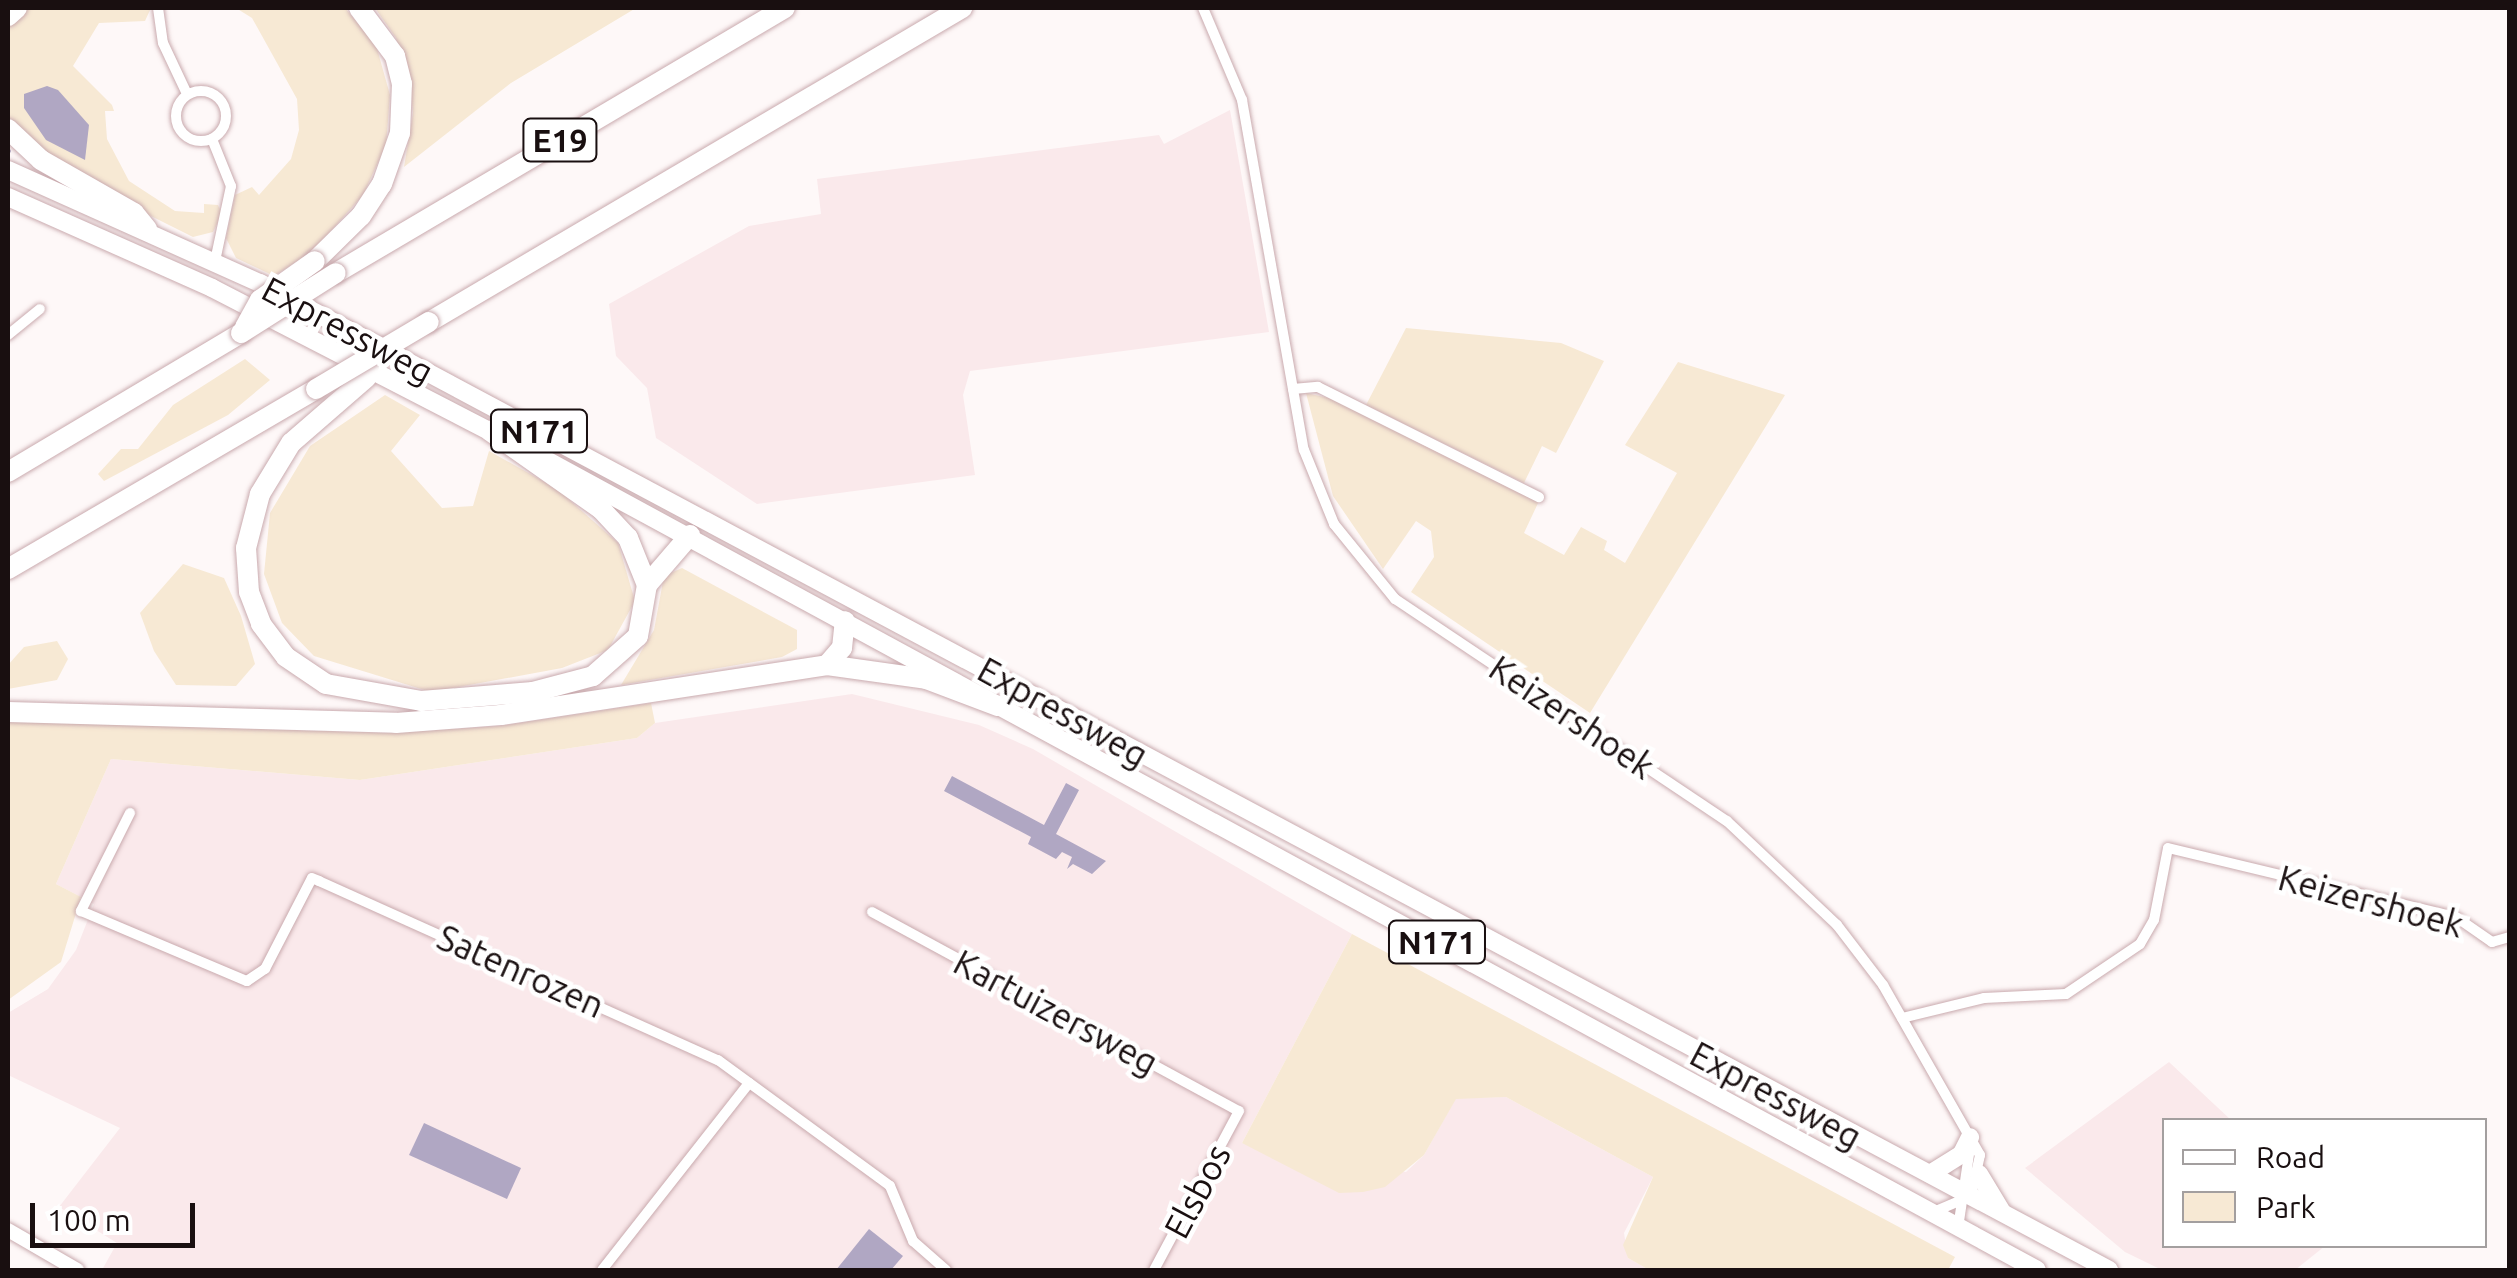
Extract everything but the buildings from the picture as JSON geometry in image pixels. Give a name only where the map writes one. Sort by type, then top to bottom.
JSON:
[{"type":"highway","points":[[8,16],[18,8]]},
{"type":"highway","points":[[241,334],[260,300],[315,261],[360,216],[382,184],[400,133],[402,84],[395,56],[360,8]]},
{"type":"highway","name":"E19","points":[[8,472],[784,8]]},
{"type":"highway","name":"E19","points":[[8,570],[962,8]]},
{"type":"highway","points":[[8,128],[41,160],[134,212],[147,228]]},
{"type":"highway","name":"Expressweg","points":[[8,170],[216,261],[834,586],[1812,1117],[1930,1174],[1962,1196],[2002,1212],[2092,1267]]},
{"type":"highway","name":"Expressweg","points":[[8,197],[212,288],[690,536],[2035,1270]]},
{"type":"highway","points":[[212,288],[216,261]]},
{"type":"highway","points":[[378,352],[366,378],[336,399],[276,465],[260,494],[246,548],[249,592],[260,624],[305,672],[352,693],[421,701],[574,684],[628,650],[643,622],[647,586],[628,538],[601,509],[490,431]]},
{"type":"highway","points":[[647,586],[690,536],[716,525]]},
{"type":"highway","points":[[826,665],[842,648],[845,620],[834,586]]},
{"type":"highway","points":[[8,712],[396,723],[538,710],[826,665],[926,679],[998,706]]},
{"type":"highway","points":[[1930,1174],[1952,1164],[1970,1137]]},
{"type":"highway","points":[[1980,1174],[2002,1212]]},
{"type":"street","points":[[158,8],[163,43],[187,94]]},
{"type":"street","name":"Keizershoek","points":[[1203,8],[1242,100],[1311,476],[1370,575],[1750,840],[1838,925],[1902,1018],[1970,1137],[1980,1155],[1980,1174]]},
{"type":"street","points":[[209,92],[223,103],[224,126],[212,139],[198,142],[178,129],[176,112],[187,94],[209,92]]},
{"type":"street","points":[[212,139],[230,186],[216,261]]},
{"type":"street","points":[[8,335],[40,309]]},
{"type":"street","points":[[1293,389],[1318,387],[1539,497]]},
{"type":"street","name":"Satenrozen","points":[[130,813],[81,911],[248,981],[266,969],[312,878],[712,1056],[890,1186],[912,1241],[946,1270]]},
{"type":"street","name":"Keizershoek","points":[[1902,1018],[1984,998],[2066,994],[2140,944],[2154,920],[2168,848],[2456,916],[2492,942],[2510,937]]},
{"type":"street","name":"Kartuizersweg","points":[[872,912],[1239,1111]]},
{"type":"street","points":[[602,1270],[749,1083]]},
{"type":"street","name":"Elsbos","points":[[1154,1270],[1239,1111]]},
{"type":"street","points":[[1958,1228],[1970,1137]]},
{"type":"street","points":[[1930,1213],[1962,1196],[1980,1174]]},
{"type":"street","points":[[8,1230],[78,1270]]},
{"type":"shaded area","points":[[47,86],[58,90],[89,125],[85,160],[46,140],[24,108],[24,94]]},
{"type":"shaded area","points":[[1230,110],[1269,332],[970,371],[963,395],[975,475],[757,504],[656,438],[647,388],[616,356],[609,304],[749,226],[821,214],[817,179],[1159,135],[1164,144]]},
{"type":"shaded area","points":[[852,694],[979,725],[1033,749],[1352,934],[1242,1143],[1406,1172],[1424,1155],[1456,1098],[1506,1097],[1653,1177],[1624,1233],[1628,1258],[1649,1270],[102,1270],[117,1243],[59,1207],[120,1128],[8,1075],[8,1013],[48,989],[76,950],[94,904],[56,884],[111,759],[360,780],[637,738],[655,723]]},
{"type":"shaded area","points":[[952,776],[1044,825],[1066,783],[1079,790],[1056,834],[1106,861],[1092,874],[1073,864],[1067,869],[1072,857],[1062,852],[1056,859],[1028,844],[1031,837],[944,791]]},
{"type":"shaded area","points":[[2169,1062],[2229,1118],[2162,1118],[2162,1248],[2322,1248],[2295,1270],[2162,1270],[2125,1252],[2025,1168]]},
{"type":"shaded area","points":[[424,1123],[521,1168],[507,1199],[409,1155]]},
{"type":"shaded area","points":[[869,1229],[903,1256],[891,1270],[836,1270]]},
{"type":"green space","points":[[29,8],[151,8],[145,21],[99,23],[73,66],[112,105],[114,111],[105,111],[107,139],[129,181],[175,211],[204,213],[204,204],[218,205],[222,214],[213,232],[193,237],[65,170],[8,121],[8,27]]},
{"type":"green space","points":[[236,8],[345,8],[376,45],[390,95],[386,145],[363,195],[313,251],[274,276],[236,258],[226,238],[235,195],[252,187],[259,195],[291,159],[299,130],[297,99],[252,18]]},
{"type":"green space","points":[[375,8],[636,8],[511,83],[404,167],[413,113],[410,83],[396,38]]},
{"type":"green space","points":[[1406,328],[1561,343],[1604,361],[1556,453],[1542,446],[1524,483],[1366,405]]},
{"type":"green space","points":[[245,359],[270,380],[228,415],[104,481],[98,474],[121,449],[138,449],[173,405]]},
{"type":"green space","points":[[1678,362],[1785,395],[1590,713],[1411,592],[1434,557],[1431,531],[1416,521],[1383,569],[1333,496],[1306,393],[1338,400],[1539,501],[1524,533],[1564,555],[1581,527],[1607,541],[1604,550],[1625,563],[1677,473],[1625,445]]},
{"type":"green space","points":[[385,395],[420,415],[391,451],[442,508],[473,506],[489,451],[557,489],[618,543],[635,601],[608,650],[562,668],[431,692],[314,656],[282,623],[264,574],[270,513],[310,446]]},
{"type":"green space","points":[[183,564],[224,578],[241,616],[255,664],[236,686],[176,685],[154,651],[140,613]]},
{"type":"green space","points":[[682,568],[797,630],[797,649],[782,657],[621,685],[654,630],[664,576]]},
{"type":"green space","points":[[57,641],[68,659],[57,680],[8,689],[8,665],[24,647]]},
{"type":"green space","points":[[651,703],[655,723],[637,738],[360,780],[111,759],[56,884],[81,897],[61,962],[8,1000],[8,721],[391,733],[499,726]]},
{"type":"green space","points":[[1352,934],[1955,1257],[1948,1270],[1649,1270],[1628,1258],[1623,1245],[1653,1177],[1506,1097],[1456,1099],[1424,1155],[1385,1187],[1363,1192],[1339,1193],[1242,1143]]}]
